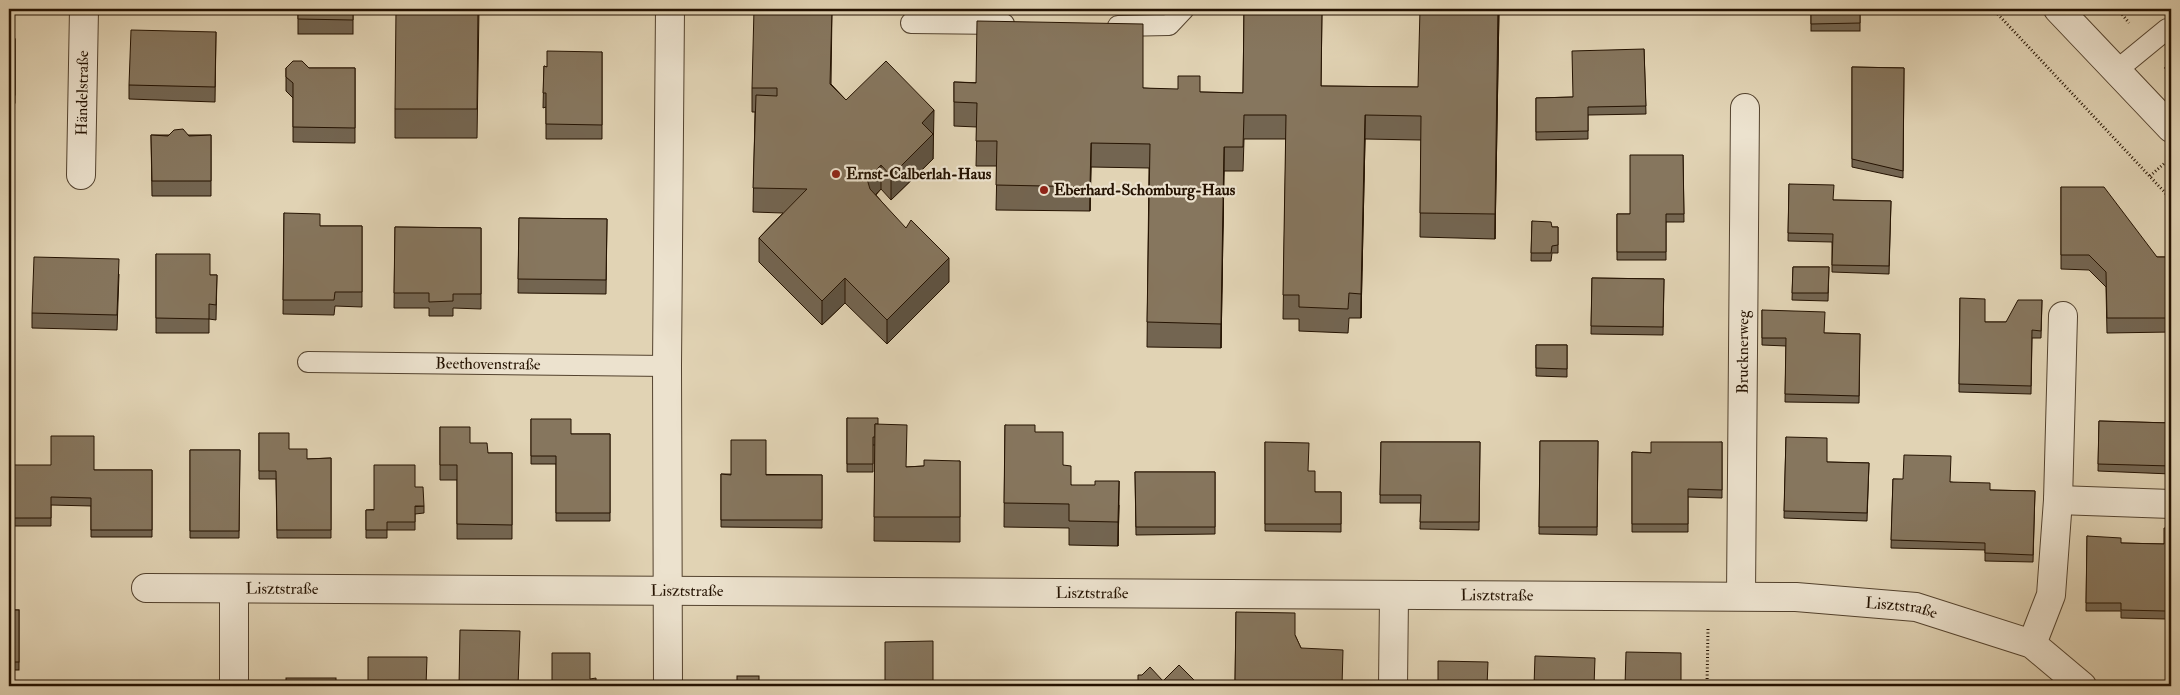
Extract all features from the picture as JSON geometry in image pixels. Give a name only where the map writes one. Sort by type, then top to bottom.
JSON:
[{"type":"street","name":"Händelstraße","points":[[81,175],[84,9]]},
{"type":"street","points":[[668,686],[667,366],[670,9]]},
{"type":"street","points":[[2058,9],[2171,128]]},
{"type":"street","name":"Brucknerweg","points":[[1742,596],[1745,108]]},
{"type":"street","points":[[2032,644],[2051,595],[2058,500],[2063,316]]},
{"type":"street","points":[[2058,500],[2171,504]]},
{"type":"street","name":"Lisztstraße","points":[[146,588],[1796,597],[1916,607],[2032,644],[2082,686]]},
{"type":"street","points":[[234,589],[234,686]]},
{"type":"street","points":[[1393,686],[1394,596]]},
{"type":"lane","points":[[1098,26],[1169,25],[1184,9]]},
{"type":"lane","points":[[911,23],[1020,25]]},
{"type":"lane","points":[[2117,70],[2167,29]]},
{"type":"lane","name":"Beethovenstraße","points":[[308,362],[667,366]]},
{"type":"path","points":[[1993,9],[2171,199]]},
{"type":"path","points":[[2150,176],[2171,158]]},
{"type":"path","points":[[1706,686],[1708,597]]},
{"type":"building","points":[[298,9],[353,9],[353,20],[298,19]]},
{"type":"building","points":[[396,9],[478,9],[477,109],[395,109]]},
{"type":"building","name":"Ernst-Calberlah-Haus","points":[[754,9],[832,9],[830,84],[846,100],[886,61],[934,110],[922,123],[933,134],[891,176],[881,165],[867,179],[870,189],[906,228],[911,220],[949,258],[887,320],[845,278],[822,301],[759,238],[807,189],[753,188],[756,95],[777,96],[777,88],[752,88]]},
{"type":"building","name":"Eberhard-Schomburg-Haus","points":[[1244,9],[1322,9],[1321,86],[1418,87],[1420,9],[1498,9],[1495,214],[1420,213],[1421,116],[1365,115],[1361,294],[1349,293],[1348,309],[1299,307],[1299,295],[1283,295],[1286,115],[1244,115],[1243,147],[1224,147],[1221,324],[1147,322],[1150,144],[1091,143],[1090,187],[996,185],[997,141],[976,141],[977,103],[954,102],[954,82],[976,83],[977,21],[1143,24],[1143,88],[1178,89],[1178,76],[1200,76],[1200,92],[1243,93]]},
{"type":"building","points":[[1811,9],[1860,9],[1860,23],[1811,24]]},
{"type":"building","points":[[131,30],[216,32],[215,87],[129,85]]},
{"type":"building","points":[[9,39],[15,39],[15,95],[9,95]]},
{"type":"building","points":[[1644,49],[1646,106],[1588,107],[1588,131],[1536,132],[1536,98],[1573,97],[1572,51]]},
{"type":"building","points":[[547,51],[602,52],[602,125],[546,124],[546,93],[543,93],[544,66],[547,67]]},
{"type":"building","points":[[293,61],[302,61],[309,68],[355,68],[355,128],[293,127],[293,83],[286,77],[286,68]]},
{"type":"building","points":[[1852,67],[1904,68],[1903,171],[1852,159]]},
{"type":"building","points":[[183,129],[189,136],[211,135],[211,181],[152,181],[151,135],[168,136],[174,130]]},
{"type":"building","points":[[1630,155],[1683,155],[1684,214],[1666,214],[1666,252],[1617,252],[1617,214],[1630,214]]},
{"type":"building","points":[[1789,184],[1834,185],[1833,200],[1891,201],[1889,266],[1832,265],[1833,234],[1788,233]]},
{"type":"building","points":[[2061,187],[2104,187],[2157,257],[2171,257],[2171,318],[2107,318],[2106,272],[2089,255],[2061,255]]},
{"type":"building","points":[[284,213],[320,214],[320,226],[362,226],[362,292],[335,292],[334,300],[283,300]]},
{"type":"building","points":[[519,218],[607,219],[606,280],[518,279]]},
{"type":"building","points":[[1532,221],[1551,222],[1552,227],[1558,227],[1558,245],[1552,246],[1551,253],[1531,253]]},
{"type":"building","points":[[395,227],[481,228],[481,294],[453,294],[453,301],[429,302],[429,293],[394,293]]},
{"type":"building","points":[[156,254],[210,254],[210,275],[217,275],[216,305],[209,304],[209,319],[156,318]]},
{"type":"building","points":[[34,257],[119,259],[117,315],[32,313]]},
{"type":"building","points":[[1793,267],[1829,267],[1828,293],[1792,293]]},
{"type":"building","points":[[1592,278],[1664,279],[1663,327],[1591,326]]},
{"type":"building","points":[[1960,298],[1985,299],[1985,322],[2006,322],[2018,300],[2042,300],[2041,331],[2032,330],[2031,386],[1959,384]]},
{"type":"building","points":[[1762,310],[1825,312],[1824,333],[1860,334],[1859,396],[1785,394],[1786,338],[1762,338]]},
{"type":"building","points":[[1536,345],[1567,345],[1567,369],[1536,368]]},
{"type":"building","points":[[847,418],[878,418],[878,424],[875,424],[875,437],[873,437],[873,464],[847,464]]},
{"type":"building","points":[[531,419],[571,419],[571,434],[610,434],[610,513],[556,513],[556,456],[531,456]]},
{"type":"building","points":[[2099,421],[2171,423],[2171,466],[2098,464]]},
{"type":"building","points":[[875,424],[907,425],[906,467],[924,466],[924,460],[960,461],[960,517],[874,517]]},
{"type":"building","points":[[1005,425],[1035,425],[1035,432],[1063,432],[1063,465],[1071,466],[1071,485],[1095,485],[1095,481],[1119,481],[1118,522],[1069,521],[1069,504],[1004,503]]},
{"type":"building","points":[[440,427],[470,427],[470,443],[487,443],[488,453],[512,453],[512,525],[457,524],[457,465],[440,465]]},
{"type":"building","points":[[259,433],[289,433],[289,449],[307,449],[307,459],[331,458],[331,530],[277,530],[276,471],[259,471]]},
{"type":"building","points":[[51,436],[94,436],[94,470],[152,470],[152,530],[91,530],[91,498],[51,497],[51,518],[9,518],[9,465],[51,465]]},
{"type":"building","points":[[1786,437],[1827,438],[1827,462],[1869,463],[1867,513],[1784,511]]},
{"type":"building","points":[[731,440],[766,440],[766,475],[822,475],[822,520],[721,520],[721,474],[731,475]]},
{"type":"building","points":[[1540,441],[1598,441],[1597,527],[1539,527]]},
{"type":"building","points":[[1265,442],[1309,443],[1308,471],[1315,471],[1315,492],[1341,492],[1341,524],[1265,524]]},
{"type":"building","points":[[1381,442],[1480,442],[1479,522],[1420,522],[1421,495],[1380,495]]},
{"type":"building","points":[[1651,442],[1722,442],[1722,490],[1688,489],[1688,524],[1632,524],[1632,452],[1651,453]]},
{"type":"building","points":[[190,450],[240,450],[239,531],[190,531]]},
{"type":"building","points":[[1904,455],[1951,456],[1950,482],[1990,483],[1990,490],[2035,491],[2033,555],[1985,553],[1985,543],[1891,540],[1893,479],[1903,479]]},
{"type":"building","points":[[374,465],[415,465],[415,487],[423,487],[424,506],[415,506],[415,522],[387,522],[387,530],[366,530],[366,510],[374,510]]},
{"type":"building","points":[[1135,472],[1215,472],[1215,527],[1136,527]]},
{"type":"building","points":[[2164,528],[2171,528],[2171,584],[2166,584],[2166,611],[2121,610],[2121,603],[2086,603],[2087,536],[2121,538],[2121,543],[2164,544]]},
{"type":"building","points":[[9,610],[19,610],[19,662],[9,662]]},
{"type":"building","points":[[1236,612],[1295,613],[1295,635],[1301,648],[1343,650],[1342,686],[1266,686],[1267,683],[1235,682]]},
{"type":"building","points":[[460,630],[520,631],[518,686],[459,686]]},
{"type":"building","points":[[933,641],[933,686],[885,686],[885,642]]},
{"type":"building","points":[[1626,652],[1681,653],[1681,686],[1625,686]]},
{"type":"building","points":[[552,653],[590,653],[590,679],[596,678],[596,686],[552,686]]},
{"type":"building","points":[[1535,656],[1595,658],[1594,686],[1534,686]]},
{"type":"building","points":[[368,657],[427,657],[426,686],[368,686]]},
{"type":"building","points":[[1438,661],[1488,662],[1487,686],[1438,686]]},
{"type":"building","points":[[1179,665],[1200,686],[1138,686],[1138,675],[1142,675],[1150,667],[1163,681]]},
{"type":"building","points":[[737,676],[759,676],[759,686],[737,686]]},
{"type":"building","points":[[286,678],[336,678],[336,686],[286,686]]},
{"type":"place","name":"Ernst-Calberlah-Haus","points":[[836,174]]},
{"type":"place","name":"Eberhard-Schomburg-Haus","points":[[1044,190]]}]
